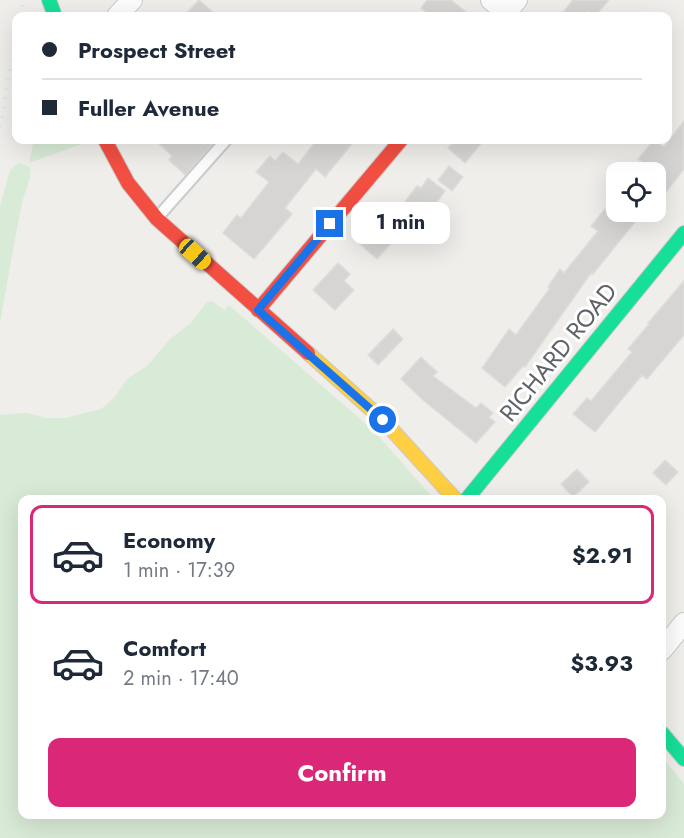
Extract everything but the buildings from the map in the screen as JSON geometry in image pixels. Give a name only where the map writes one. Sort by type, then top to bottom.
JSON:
[{"type":"street","points":[[121,12],[132,0]]},
{"type":"street","points":[[491,0],[508,10]]},
{"type":"street","points":[[107,144],[128,183],[157,219],[383,420],[451,495]]},
{"type":"street","points":[[258,310],[397,144]]},
{"type":"street","name":"RICHARD ROAD","points":[[470,495],[684,233]]},
{"type":"street","points":[[666,645],[684,623]]},
{"type":"street","points":[[666,738],[684,759]]},
{"type":"lane","points":[[157,219],[223,144]]},
{"type":"green space","points":[[33,144],[81,144],[29,163]]},
{"type":"green space","points":[[19,163],[30,167],[31,171],[22,203],[0,323],[0,206],[10,170]]},
{"type":"green space","points":[[212,301],[224,310],[229,305],[375,432],[430,495],[18,495],[18,819],[666,819],[666,762],[684,784],[684,838],[0,838],[0,415],[27,413],[46,418],[65,418],[101,409],[114,398],[127,379],[147,366],[170,339],[191,323],[206,303]]},
{"type":"railway","points":[[21,12],[24,0]]},
{"type":"railway","points":[[0,127],[12,59]]},
{"type":"traffic: fast","points":[[49,0],[54,12]]},
{"type":"traffic: fast","points":[[470,495],[684,233]]},
{"type":"traffic: fast","points":[[666,738],[684,759]]},
{"type":"traffic: slow","points":[[308,353],[383,420],[451,495]]},
{"type":"traffic: jam","points":[[107,144],[128,183],[157,219],[308,353]]},
{"type":"traffic: jam","points":[[258,310],[398,144]]},
{"type":"route","points":[[330,224],[258,310],[383,420]]}]
